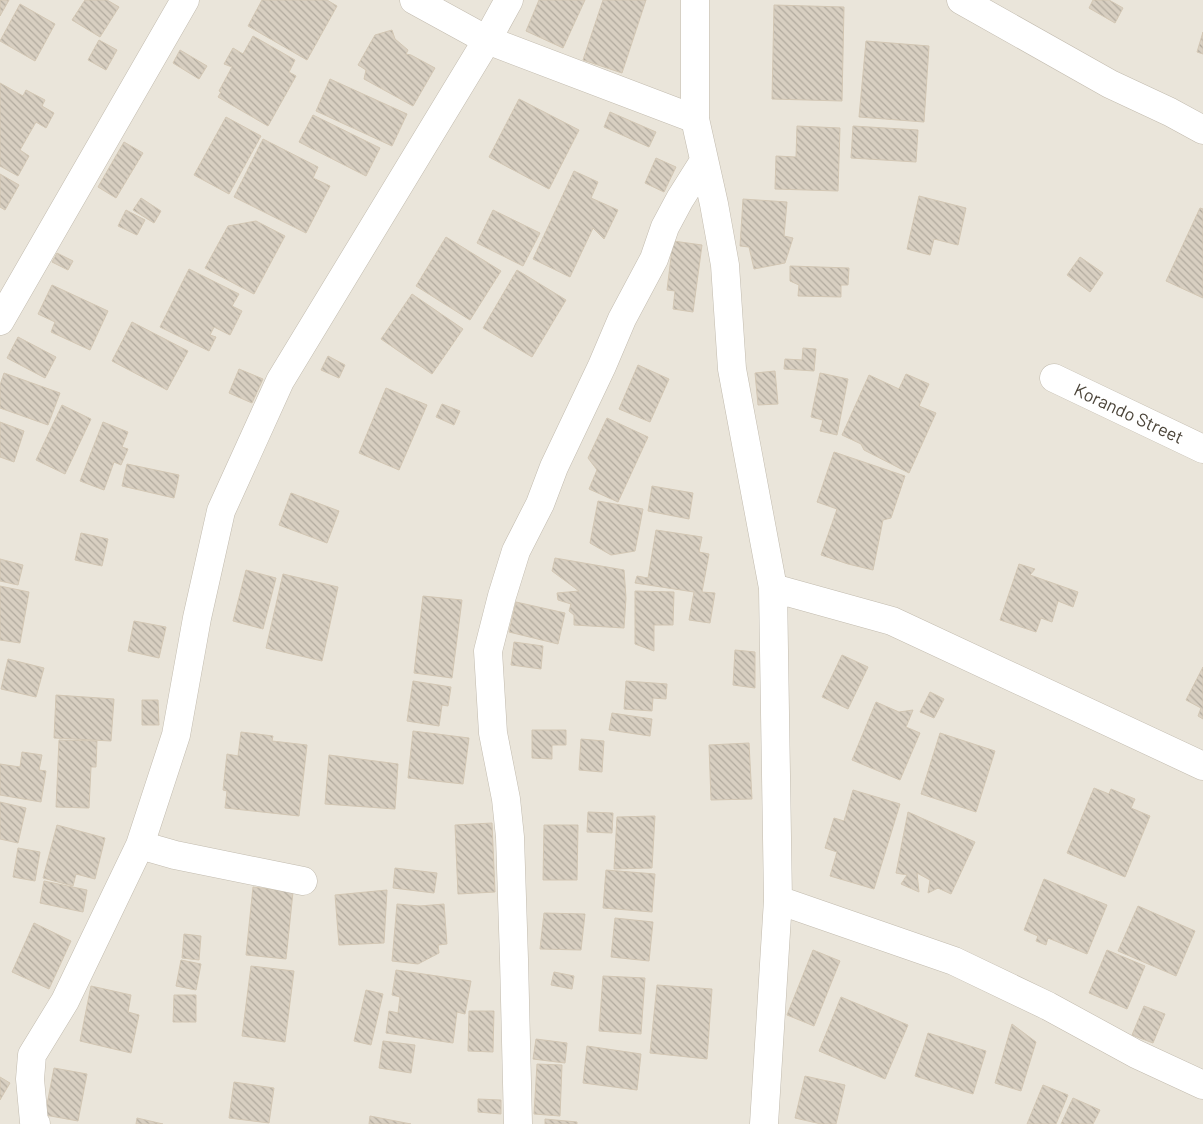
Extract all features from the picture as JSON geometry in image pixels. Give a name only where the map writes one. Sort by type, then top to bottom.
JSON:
[{"type":"street","points":[[0,321],[185,0]]},
{"type":"street","points":[[414,0],[487,40],[695,118]]},
{"type":"street","points":[[36,1124],[34,1122],[30,1080],[32,1055],[65,1001],[140,845],[176,735],[197,618],[221,511],[280,382],[487,40],[509,0]]},
{"type":"street","points":[[695,0],[695,118],[725,265],[732,369],[773,588],[778,900],[764,1124]]},
{"type":"street","points":[[961,0],[1110,84],[1170,112],[1203,130]]},
{"type":"street","points":[[518,1124],[510,837],[506,799],[493,733],[488,651],[516,551],[540,504],[554,467],[622,319],[654,259],[665,227],[704,161]]},
{"type":"street","name":"Korando Street","points":[[1054,378],[1203,449]]},
{"type":"street","points":[[773,588],[892,621],[1203,766]]},
{"type":"street","points":[[140,845],[175,855],[302,881]]},
{"type":"street","points":[[778,900],[954,961],[1048,1006],[1136,1054],[1203,1085]]},
{"type":"shaded area","points":[[0,0],[1203,0],[1203,1124],[0,1124]]},
{"type":"building","points":[[0,0],[9,0],[0,16]]},
{"type":"building","points":[[85,0],[107,0],[119,7],[100,37],[72,20]]},
{"type":"building","points":[[262,0],[327,0],[337,6],[307,60],[248,26]]},
{"type":"building","points":[[539,0],[585,0],[563,48],[526,31]]},
{"type":"building","points":[[603,0],[646,0],[622,73],[583,60]]},
{"type":"building","points":[[1093,0],[1109,0],[1123,8],[1115,23],[1089,8]]},
{"type":"building","points":[[20,4],[55,24],[35,61],[0,41]]},
{"type":"building","points":[[774,5],[844,7],[842,101],[772,99]]},
{"type":"building","points":[[392,30],[395,39],[408,50],[406,54],[435,68],[413,106],[364,79],[366,70],[358,65],[375,35]]},
{"type":"building","points":[[1203,32],[1203,54],[1197,52]]},
{"type":"building","points":[[253,36],[295,60],[289,72],[296,76],[268,126],[218,97],[221,92],[219,91],[232,67],[224,64],[233,48],[243,54]]},
{"type":"building","points":[[99,40],[117,50],[106,70],[88,60]]},
{"type":"building","points":[[866,41],[929,46],[924,122],[859,117]]},
{"type":"building","points":[[180,50],[207,66],[199,79],[173,63]]},
{"type":"building","points":[[330,79],[407,114],[392,146],[316,111]]},
{"type":"building","points":[[0,83],[23,96],[26,90],[45,100],[42,106],[54,113],[46,128],[36,122],[20,150],[29,156],[18,176],[0,166]]},
{"type":"building","points":[[519,99],[579,130],[549,189],[489,157]]},
{"type":"building","points":[[610,112],[656,132],[649,147],[604,127]]},
{"type":"building","points":[[313,115],[380,148],[366,176],[299,142]]},
{"type":"building","points":[[226,117],[261,136],[229,194],[194,175]]},
{"type":"building","points":[[797,126],[840,128],[838,191],[775,189],[776,156],[796,157]]},
{"type":"building","points":[[853,126],[918,130],[916,162],[851,158]]},
{"type":"building","points":[[263,139],[318,167],[313,178],[330,186],[306,233],[234,197]]},
{"type":"building","points":[[124,142],[143,153],[116,198],[98,187]]},
{"type":"building","points":[[656,158],[676,167],[664,192],[645,183]]},
{"type":"building","points":[[574,171],[598,182],[591,198],[618,210],[604,239],[593,228],[570,277],[533,259]]},
{"type":"building","points":[[0,174],[19,185],[5,210],[0,207]]},
{"type":"building","points":[[919,196],[966,208],[958,245],[934,239],[930,255],[907,249]]},
{"type":"building","points":[[141,198],[161,211],[154,223],[133,210]]},
{"type":"building","points":[[743,199],[787,202],[784,236],[793,238],[785,263],[754,269],[749,247],[740,246]]},
{"type":"building","points":[[1200,208],[1203,209],[1203,298],[1166,281]]},
{"type":"building","points":[[126,210],[145,220],[137,235],[118,226]]},
{"type":"building","points":[[493,210],[540,233],[523,266],[477,243]]},
{"type":"building","points":[[256,221],[285,236],[254,294],[205,268],[228,226]]},
{"type":"building","points":[[446,237],[501,271],[470,320],[416,286]]},
{"type":"building","points":[[673,241],[702,245],[693,312],[673,309],[675,291],[667,290]]},
{"type":"building","points":[[57,253],[73,261],[68,270],[52,262]]},
{"type":"building","points":[[1080,257],[1103,273],[1090,292],[1067,275]]},
{"type":"building","points":[[790,266],[849,268],[848,285],[841,285],[841,297],[798,296],[799,285],[790,281]]},
{"type":"building","points":[[189,269],[239,294],[232,306],[242,311],[230,335],[214,327],[210,335],[216,337],[209,351],[160,327]]},
{"type":"building","points":[[517,270],[566,300],[532,357],[483,328]]},
{"type":"building","points":[[52,285],[108,311],[90,350],[51,332],[55,322],[38,314]]},
{"type":"building","points":[[412,294],[463,329],[432,374],[381,339]]},
{"type":"building","points":[[132,322],[188,351],[167,390],[112,361]]},
{"type":"building","points":[[18,337],[56,357],[45,378],[7,358]]},
{"type":"building","points":[[803,348],[816,349],[814,371],[784,369],[785,359],[802,360]]},
{"type":"building","points":[[328,356],[345,365],[339,378],[321,370]]},
{"type":"building","points":[[638,365],[669,379],[650,422],[619,409]]},
{"type":"building","points":[[239,369],[263,379],[252,403],[229,393]]},
{"type":"building","points":[[775,371],[778,404],[758,405],[755,373]]},
{"type":"building","points":[[4,373],[60,393],[48,425],[0,408],[0,385]]},
{"type":"building","points":[[820,373],[848,379],[837,435],[820,431],[823,420],[811,417]]},
{"type":"building","points":[[906,374],[929,384],[919,406],[936,413],[909,473],[864,450],[861,444],[842,435],[869,375],[899,389]]},
{"type":"building","points":[[386,388],[427,405],[399,470],[359,453]]},
{"type":"building","points":[[442,404],[460,411],[454,425],[436,417]]},
{"type":"building","points":[[62,405],[91,419],[65,474],[36,460]]},
{"type":"building","points":[[607,418],[648,437],[618,502],[589,489],[597,470],[588,458]]},
{"type":"building","points":[[0,422],[24,431],[14,462],[0,457]]},
{"type":"building","points":[[103,422],[128,432],[122,447],[128,449],[121,465],[114,462],[104,490],[80,481]]},
{"type":"building","points":[[834,452],[905,476],[891,518],[883,520],[873,570],[821,555],[837,509],[817,502]]},
{"type":"building","points":[[127,464],[179,475],[174,498],[122,486]]},
{"type":"building","points":[[652,486],[693,493],[689,519],[648,511]]},
{"type":"building","points":[[291,493],[339,511],[327,543],[279,525]]},
{"type":"building","points":[[598,501],[643,509],[635,551],[611,555],[590,543]]},
{"type":"building","points":[[656,530],[702,537],[699,552],[709,554],[702,592],[715,593],[710,623],[689,620],[694,592],[635,583],[637,576],[648,578]]},
{"type":"building","points":[[81,533],[108,539],[102,566],[75,560]]},
{"type":"building","points":[[555,558],[624,570],[626,598],[624,628],[574,625],[574,615],[569,611],[571,604],[558,600],[557,593],[579,591],[552,571]]},
{"type":"building","points":[[0,559],[23,565],[18,585],[0,581]]},
{"type":"building","points":[[1019,564],[1035,569],[1030,575],[1078,592],[1073,607],[1058,601],[1052,622],[1041,618],[1036,632],[1000,620]]},
{"type":"building","points":[[246,570],[276,578],[263,629],[233,621]]},
{"type":"building","points":[[283,574],[338,587],[322,661],[266,648]]},
{"type":"building","points":[[0,586],[29,592],[20,643],[0,640]]},
{"type":"building","points":[[635,591],[674,592],[673,625],[654,625],[654,651],[635,644]]},
{"type":"building","points":[[423,596],[462,600],[452,678],[414,673]]},
{"type":"building","points":[[516,602],[565,613],[558,644],[509,632]]},
{"type":"building","points":[[134,621],[166,627],[159,658],[128,651]]},
{"type":"building","points":[[514,642],[543,646],[541,669],[511,665]]},
{"type":"building","points":[[735,650],[755,652],[755,688],[733,685]]},
{"type":"building","points":[[842,655],[868,667],[848,709],[822,697]]},
{"type":"building","points":[[8,659],[44,668],[36,697],[1,689]]},
{"type":"building","points":[[1203,667],[1203,719],[1198,716],[1201,708],[1186,700]]},
{"type":"building","points":[[413,681],[451,687],[448,706],[442,705],[439,726],[407,721]]},
{"type":"building","points":[[626,681],[667,684],[666,699],[653,698],[652,711],[624,709]]},
{"type":"building","points":[[930,692],[944,699],[934,718],[920,712]]},
{"type":"building","points":[[56,695],[114,699],[111,741],[54,738]]},
{"type":"building","points":[[142,700],[158,700],[159,725],[142,725]]},
{"type":"building","points":[[876,702],[899,712],[913,710],[906,727],[920,733],[900,780],[852,760]]},
{"type":"building","points":[[612,713],[652,719],[650,736],[609,730]]},
{"type":"building","points":[[532,730],[566,730],[566,745],[552,745],[552,759],[532,758]]},
{"type":"building","points":[[413,731],[469,738],[463,784],[408,778]]},
{"type":"building","points":[[241,732],[273,736],[272,741],[307,745],[299,816],[225,808],[227,791],[223,790],[227,754],[238,756]]},
{"type":"building","points":[[940,733],[995,751],[976,812],[921,794]]},
{"type":"building","points":[[581,739],[604,741],[602,772],[579,770]]},
{"type":"building","points":[[59,740],[97,741],[96,767],[91,767],[89,808],[56,807]]},
{"type":"building","points":[[749,743],[752,799],[711,800],[709,745]]},
{"type":"building","points":[[22,752],[42,755],[39,770],[46,771],[41,802],[0,795],[0,764],[20,767]]},
{"type":"building","points":[[329,755],[398,764],[395,809],[325,804]]},
{"type":"building","points":[[1094,788],[1109,794],[1111,789],[1135,799],[1131,808],[1150,816],[1125,877],[1067,853]]},
{"type":"building","points":[[853,790],[900,804],[874,889],[830,876],[837,852],[825,848],[834,818],[844,821]]},
{"type":"building","points":[[0,802],[26,808],[18,843],[0,839]]},
{"type":"building","points":[[588,812],[613,813],[612,833],[587,832]]},
{"type":"building","points":[[908,812],[975,842],[951,894],[938,888],[928,893],[930,880],[917,873],[919,892],[901,884],[907,875],[896,873]]},
{"type":"building","points":[[655,816],[652,868],[614,869],[617,817]]},
{"type":"building","points":[[492,823],[495,892],[458,894],[455,825]]},
{"type":"building","points":[[57,825],[105,838],[95,879],[76,874],[73,886],[43,878]]},
{"type":"building","points":[[544,825],[578,825],[577,880],[543,880]]},
{"type":"building","points":[[18,848],[40,852],[35,881],[13,877]]},
{"type":"building","points":[[395,868],[437,873],[434,893],[393,888]]},
{"type":"building","points":[[606,870],[655,874],[652,912],[603,908]]},
{"type":"building","points":[[1044,879],[1107,905],[1087,954],[1048,938],[1046,945],[1036,941],[1038,936],[1024,930]]},
{"type":"building","points":[[44,881],[87,890],[83,912],[40,903]]},
{"type":"building","points":[[253,887],[293,892],[286,959],[246,955]]},
{"type":"building","points":[[387,890],[384,943],[339,945],[335,895]]},
{"type":"building","points":[[397,904],[420,906],[444,904],[447,944],[438,945],[439,953],[418,964],[392,961]]},
{"type":"building","points":[[1138,906],[1195,931],[1176,976],[1118,951]]},
{"type":"building","points":[[544,913],[585,914],[581,950],[540,949]]},
{"type":"building","points":[[615,918],[653,922],[649,961],[611,957]]},
{"type":"building","points":[[34,923],[71,941],[49,989],[12,972]]},
{"type":"building","points":[[184,934],[201,936],[199,960],[182,958]]},
{"type":"building","points":[[813,950],[840,961],[814,1026],[787,1015]]},
{"type":"building","points":[[1107,950],[1145,966],[1127,1009],[1089,993]]},
{"type":"building","points":[[181,960],[201,964],[196,990],[176,986]]},
{"type":"building","points":[[251,966],[294,971],[285,1042],[242,1036]]},
{"type":"building","points":[[396,970],[471,981],[465,1014],[457,1012],[453,1043],[386,1033],[389,1011],[398,1013],[400,997],[392,995]]},
{"type":"building","points":[[554,972],[574,976],[572,989],[551,985]]},
{"type":"building","points":[[603,976],[645,978],[641,1034],[599,1031]]},
{"type":"building","points":[[657,985],[712,989],[707,1059],[650,1053]]},
{"type":"building","points":[[91,986],[131,995],[128,1012],[139,1015],[131,1053],[80,1041]]},
{"type":"building","points":[[366,990],[383,994],[371,1045],[354,1041]]},
{"type":"building","points":[[174,995],[196,995],[196,1022],[173,1022]]},
{"type":"building","points":[[841,997],[908,1025],[885,1079],[819,1051]]},
{"type":"building","points":[[1144,1006],[1165,1014],[1153,1043],[1132,1035]]},
{"type":"building","points":[[469,1011],[494,1011],[493,1052],[468,1051]]},
{"type":"building","points":[[1012,1024],[1036,1042],[1021,1091],[995,1083]]},
{"type":"building","points":[[928,1033],[986,1051],[973,1094],[915,1076]]},
{"type":"building","points":[[536,1039],[567,1043],[565,1063],[533,1059]]},
{"type":"building","points":[[383,1041],[415,1045],[411,1073],[379,1068]]},
{"type":"building","points":[[587,1046],[641,1054],[637,1090],[583,1083]]},
{"type":"building","points":[[537,1064],[562,1065],[560,1116],[534,1114]]},
{"type":"building","points":[[54,1068],[87,1074],[78,1121],[45,1115]]},
{"type":"building","points":[[805,1076],[845,1085],[836,1124],[821,1124],[795,1118]]},
{"type":"building","points":[[0,1077],[10,1083],[0,1100]]},
{"type":"building","points":[[234,1082],[274,1088],[269,1123],[229,1118]]},
{"type":"building","points":[[1043,1085],[1068,1095],[1056,1124],[1027,1124]]},
{"type":"building","points":[[1073,1098],[1100,1110],[1093,1124],[1061,1124]]},
{"type":"building","points":[[478,1099],[501,1100],[501,1114],[478,1112]]},
{"type":"building","points":[[370,1116],[411,1124],[369,1124]]},
{"type":"building","points":[[137,1118],[163,1124],[136,1124]]},
{"type":"building","points":[[545,1119],[577,1122],[577,1124],[545,1124]]}]
